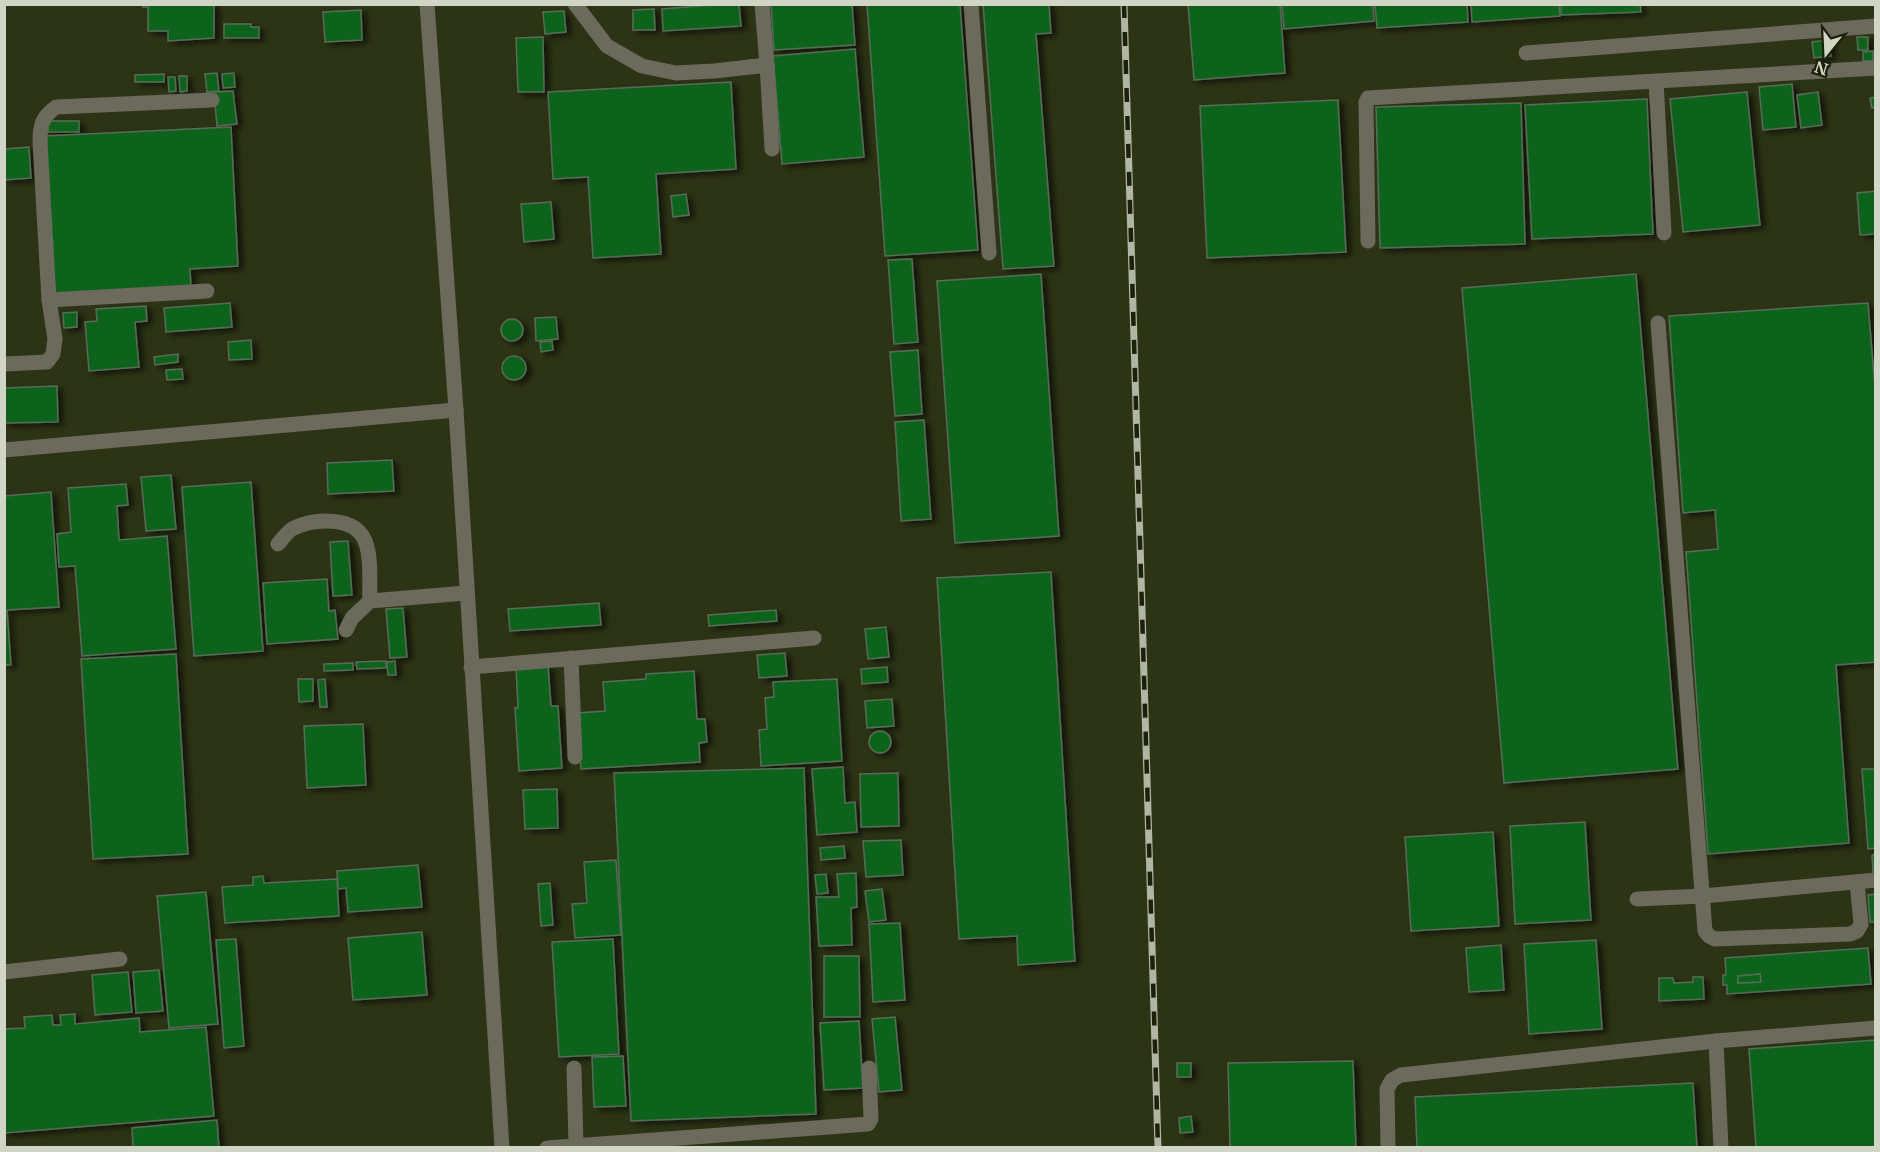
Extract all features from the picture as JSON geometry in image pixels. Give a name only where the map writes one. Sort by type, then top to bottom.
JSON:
[{"type":"street","points":[[427,4],[456,411],[502,1148]]},
{"type":"street","points":[[575,4],[607,46],[642,66],[676,73],[767,65]]},
{"type":"street","points":[[762,4],[772,149]]},
{"type":"street","points":[[971,4],[989,253]]},
{"type":"street","points":[[1526,54],[1875,26]]},
{"type":"street","points":[[1368,241],[1366,102],[1368,98],[1875,68]]},
{"type":"street","points":[[1656,81],[1664,232]]},
{"type":"street","points":[[4,364],[47,362],[53,354],[55,339],[49,300],[40,142],[40,127],[45,114],[56,107],[212,100]]},
{"type":"street","points":[[49,300],[207,291]]},
{"type":"street","points":[[1658,323],[1705,930],[1715,939],[1850,934],[1857,931],[1861,924],[1857,882]]},
{"type":"street","points":[[4,450],[456,411]]},
{"type":"street","points":[[278,544],[293,528],[316,523],[340,521],[357,528],[366,541],[370,602]]},
{"type":"street","points":[[346,630],[352,618],[370,602],[466,592]]},
{"type":"street","points":[[471,667],[814,638]]},
{"type":"street","points":[[571,658],[575,757]]},
{"type":"street","points":[[1637,900],[1875,880]]},
{"type":"street","points":[[4,972],[120,959]]},
{"type":"street","points":[[1388,1148],[1387,1089],[1392,1080],[1401,1075],[1716,1041],[1875,1028]]},
{"type":"street","points":[[1716,1041],[1721,1148]]},
{"type":"street","points":[[574,1068],[576,1145]]},
{"type":"street","points":[[547,1148],[868,1124],[871,1119],[869,1068]]},
{"type":"shaded area","points":[[5,5],[1875,5],[1875,1147],[5,1147]]},
{"type":"building","points":[[143,4],[214,4],[214,38],[168,41],[168,31],[148,31],[148,7],[143,7]]},
{"type":"building","points":[[739,4],[741,26],[663,31],[662,9]]},
{"type":"building","points":[[771,4],[852,4],[855,45],[774,50]]},
{"type":"building","points":[[867,4],[960,4],[978,250],[885,256]]},
{"type":"building","points":[[983,4],[1049,4],[1051,33],[1036,34],[1054,266],[1003,269]]},
{"type":"building","points":[[1188,4],[1280,4],[1285,73],[1194,80]]},
{"type":"building","points":[[1282,4],[1373,4],[1374,21],[1284,29]]},
{"type":"building","points":[[1375,4],[1467,4],[1468,22],[1377,28]]},
{"type":"building","points":[[1471,4],[1559,4],[1560,16],[1472,22]]},
{"type":"building","points":[[1561,4],[1640,4],[1641,12],[1561,15]]},
{"type":"building","points":[[654,9],[655,30],[633,30],[633,10]]},
{"type":"building","points":[[361,10],[362,40],[325,42],[323,12]]},
{"type":"building","points":[[564,11],[566,32],[545,34],[543,12]]},
{"type":"building","points":[[224,24],[251,24],[251,27],[259,27],[259,38],[224,38]]},
{"type":"building","points":[[543,37],[544,92],[518,92],[516,38]]},
{"type":"building","points":[[1857,37],[1868,37],[1868,50],[1858,50]]},
{"type":"building","points":[[1829,40],[1831,56],[1814,58],[1812,42]]},
{"type":"building","points":[[855,49],[864,157],[782,164],[773,56]]},
{"type":"building","points":[[1873,51],[1873,61],[1863,61],[1863,52]]},
{"type":"building","points":[[217,73],[219,91],[207,92],[205,74]]},
{"type":"building","points":[[234,73],[235,87],[223,88],[222,74]]},
{"type":"building","points":[[164,74],[164,82],[135,82],[135,75]]},
{"type":"building","points":[[179,76],[187,76],[187,91],[180,92]]},
{"type":"building","points":[[168,77],[175,77],[176,91],[169,92]]},
{"type":"building","points":[[731,82],[736,169],[656,174],[661,254],[593,258],[588,177],[553,179],[548,92]]},
{"type":"building","points":[[1792,84],[1796,127],[1763,130],[1759,87]]},
{"type":"building","points":[[233,91],[237,124],[217,126],[214,92]]},
{"type":"building","points":[[1747,92],[1760,225],[1683,232],[1670,99]]},
{"type":"building","points":[[1818,92],[1822,125],[1801,128],[1797,95]]},
{"type":"building","points":[[1876,97],[1876,107],[1872,108],[1870,98]]},
{"type":"building","points":[[1647,99],[1653,234],[1532,239],[1525,105]]},
{"type":"building","points":[[1338,100],[1346,252],[1207,258],[1200,106]]},
{"type":"building","points":[[1521,103],[1525,244],[1380,248],[1376,107]]},
{"type":"building","points":[[48,121],[79,121],[79,132],[48,132]]},
{"type":"building","points":[[231,127],[238,266],[190,269],[191,288],[53,294],[45,136]]},
{"type":"building","points":[[29,147],[31,178],[4,180],[4,149]]},
{"type":"building","points":[[1876,191],[1876,234],[1860,235],[1857,193]]},
{"type":"building","points":[[686,194],[689,215],[673,217],[671,196]]},
{"type":"building","points":[[551,202],[554,239],[524,242],[521,204]]},
{"type":"building","points":[[912,259],[918,342],[894,344],[888,260]]},
{"type":"building","points":[[1041,274],[1059,536],[955,543],[937,281]]},
{"type":"building","points":[[1636,274],[1678,769],[1504,783],[1462,288]]},
{"type":"building","points":[[230,303],[232,327],[166,332],[164,308]]},
{"type":"building","points":[[1868,303],[1876,401],[1876,662],[1836,665],[1849,843],[1708,854],[1686,552],[1718,549],[1715,510],[1683,513],[1669,316]]},
{"type":"building","points":[[146,306],[147,321],[135,322],[139,367],[89,371],[85,322],[97,321],[96,309]]},
{"type":"building","points":[[77,312],[77,327],[64,328],[63,313]]},
{"type":"building","points":[[556,317],[558,339],[536,341],[535,318]]},
{"type":"building","points":[[508,319],[516,319],[523,326],[523,334],[516,341],[508,341],[501,334],[501,326]]},
{"type":"building","points":[[251,340],[252,359],[229,360],[228,342]]},
{"type":"building","points":[[552,341],[553,350],[541,352],[540,342]]},
{"type":"building","points":[[918,350],[922,414],[895,416],[890,352]]},
{"type":"building","points":[[178,354],[178,362],[155,365],[154,357]]},
{"type":"building","points":[[514,356],[522,360],[526,368],[522,376],[514,380],[506,376],[502,368],[506,360]]},
{"type":"building","points":[[182,369],[183,379],[167,380],[166,370]]},
{"type":"building","points":[[57,386],[58,422],[4,423],[4,388]]},
{"type":"building","points":[[924,420],[931,519],[901,521],[895,422]]},
{"type":"building","points":[[392,460],[394,491],[328,494],[327,463]]},
{"type":"building","points":[[171,475],[176,529],[146,531],[141,477]]},
{"type":"building","points":[[251,482],[263,651],[194,656],[182,487]]},
{"type":"building","points":[[126,484],[128,505],[117,506],[119,540],[167,536],[176,649],[82,656],[75,566],[59,567],[57,534],[71,532],[68,488]]},
{"type":"building","points":[[51,492],[59,607],[7,610],[11,665],[4,665],[4,496]]},
{"type":"building","points":[[348,541],[352,595],[333,596],[330,542]]},
{"type":"building","points":[[1051,572],[1075,961],[1018,965],[1017,936],[959,939],[937,578]]},
{"type":"building","points":[[327,579],[329,611],[335,610],[338,639],[267,644],[263,583]]},
{"type":"building","points":[[599,603],[601,625],[510,631],[508,609]]},
{"type":"building","points":[[403,608],[407,657],[390,658],[386,609]]},
{"type":"building","points":[[776,610],[777,621],[709,626],[708,615]]},
{"type":"building","points":[[886,627],[889,657],[868,659],[865,629]]},
{"type":"building","points":[[785,653],[787,676],[759,678],[757,655]]},
{"type":"building","points":[[176,654],[188,854],[93,859],[81,659]]},
{"type":"building","points":[[386,661],[386,668],[357,669],[356,662]]},
{"type":"building","points":[[395,661],[396,675],[388,675],[387,662]]},
{"type":"building","points":[[353,663],[353,670],[324,671],[324,664]]},
{"type":"building","points":[[548,665],[551,706],[558,706],[562,768],[519,771],[515,708],[518,708],[516,667]]},
{"type":"building","points":[[887,667],[888,682],[862,684],[861,669]]},
{"type":"building","points":[[694,671],[697,719],[705,719],[707,742],[699,743],[700,762],[581,769],[577,713],[605,711],[603,682],[646,679],[646,674]]},
{"type":"building","points":[[298,679],[313,679],[313,701],[299,702]]},
{"type":"building","points":[[325,679],[327,707],[320,707],[318,680]]},
{"type":"building","points":[[837,679],[842,761],[761,766],[759,730],[767,729],[765,698],[774,697],[773,682]]},
{"type":"building","points":[[892,699],[894,726],[867,728],[865,701]]},
{"type":"building","points":[[363,724],[366,785],[307,788],[304,726]]},
{"type":"building","points":[[880,731],[890,738],[891,742],[884,752],[880,753],[870,746],[869,742],[876,732]]},
{"type":"building","points":[[843,767],[845,803],[855,802],[857,832],[817,835],[812,769]]},
{"type":"building","points":[[804,768],[816,1114],[631,1121],[614,773]]},
{"type":"building","points":[[1862,769],[1876,769],[1876,848],[1868,849]]},
{"type":"building","points":[[898,773],[899,826],[861,827],[860,774]]},
{"type":"building","points":[[557,789],[558,828],[525,829],[523,790]]},
{"type":"building","points":[[1585,822],[1591,920],[1515,924],[1510,826]]},
{"type":"building","points":[[1493,832],[1499,926],[1411,931],[1405,837]]},
{"type":"building","points":[[901,840],[903,875],[866,877],[863,841]]},
{"type":"building","points":[[844,846],[845,858],[821,860],[820,848]]},
{"type":"building","points":[[1876,854],[1876,872],[1873,872],[1872,855]]},
{"type":"building","points":[[616,860],[621,935],[575,938],[572,904],[587,903],[584,862]]},
{"type":"building","points":[[418,865],[422,907],[348,912],[346,888],[338,889],[337,871]]},
{"type":"building","points":[[856,873],[857,907],[851,908],[852,945],[819,946],[816,897],[839,897],[837,874]]},
{"type":"building","points":[[826,874],[828,893],[817,894],[815,875]]},
{"type":"building","points":[[263,876],[264,883],[337,879],[339,916],[225,923],[222,887],[253,885],[253,877]]},
{"type":"building","points":[[550,883],[553,925],[541,926],[538,884]]},
{"type":"building","points":[[882,889],[886,920],[869,922],[865,891]]},
{"type":"building","points":[[206,892],[218,1024],[169,1028],[157,896]]},
{"type":"building","points":[[1876,894],[1876,922],[1870,922],[1868,895]]},
{"type":"building","points":[[900,923],[905,1000],[873,1002],[869,924]]},
{"type":"building","points":[[422,932],[427,995],[353,1000],[348,938]]},
{"type":"building","points":[[236,939],[244,1046],[224,1048],[216,940]]},
{"type":"building","points":[[613,939],[619,1054],[559,1057],[552,942]]},
{"type":"building","points":[[1596,940],[1602,1029],[1529,1034],[1524,944]]},
{"type":"building","points":[[1501,945],[1504,990],[1469,992],[1466,948]]},
{"type":"building","points":[[1868,948],[1871,984],[1727,994],[1727,985],[1723,985],[1723,975],[1726,975],[1725,958]],"holes":[[[1760,974],[1761,982],[1738,983],[1738,976]]]},
{"type":"building","points":[[824,956],[859,956],[860,1017],[824,1017]]},
{"type":"building","points":[[159,970],[163,1011],[136,1013],[133,972]]},
{"type":"building","points":[[128,972],[132,1012],[95,1015],[92,975]]},
{"type":"building","points":[[1760,974],[1761,982],[1738,983],[1738,976]]},
{"type":"building","points":[[1693,977],[1703,977],[1704,999],[1659,1001],[1659,978],[1673,978],[1674,983],[1693,982]]},
{"type":"building","points":[[75,1014],[75,1024],[139,1018],[140,1032],[206,1027],[214,1116],[4,1133],[4,1029],[25,1028],[24,1017],[52,1015],[53,1025],[61,1025],[60,1015]]},
{"type":"building","points":[[895,1017],[902,1090],[879,1092],[872,1019]]},
{"type":"building","points":[[859,1021],[863,1088],[824,1090],[820,1023]]},
{"type":"building","points":[[1876,1040],[1876,1148],[1756,1148],[1749,1049]]},
{"type":"building","points":[[623,1056],[626,1106],[594,1107],[592,1057]]},
{"type":"building","points":[[1353,1061],[1356,1148],[1230,1148],[1228,1063]]},
{"type":"building","points":[[1177,1063],[1191,1063],[1191,1077],[1177,1077]]},
{"type":"building","points":[[1693,1083],[1697,1148],[1417,1148],[1415,1097]]},
{"type":"building","points":[[1191,1116],[1193,1132],[1180,1133],[1179,1118]]},
{"type":"building","points":[[217,1120],[219,1148],[133,1148],[132,1128]]},
{"type":"railway","points":[[1124,4],[1158,1148]]}]
